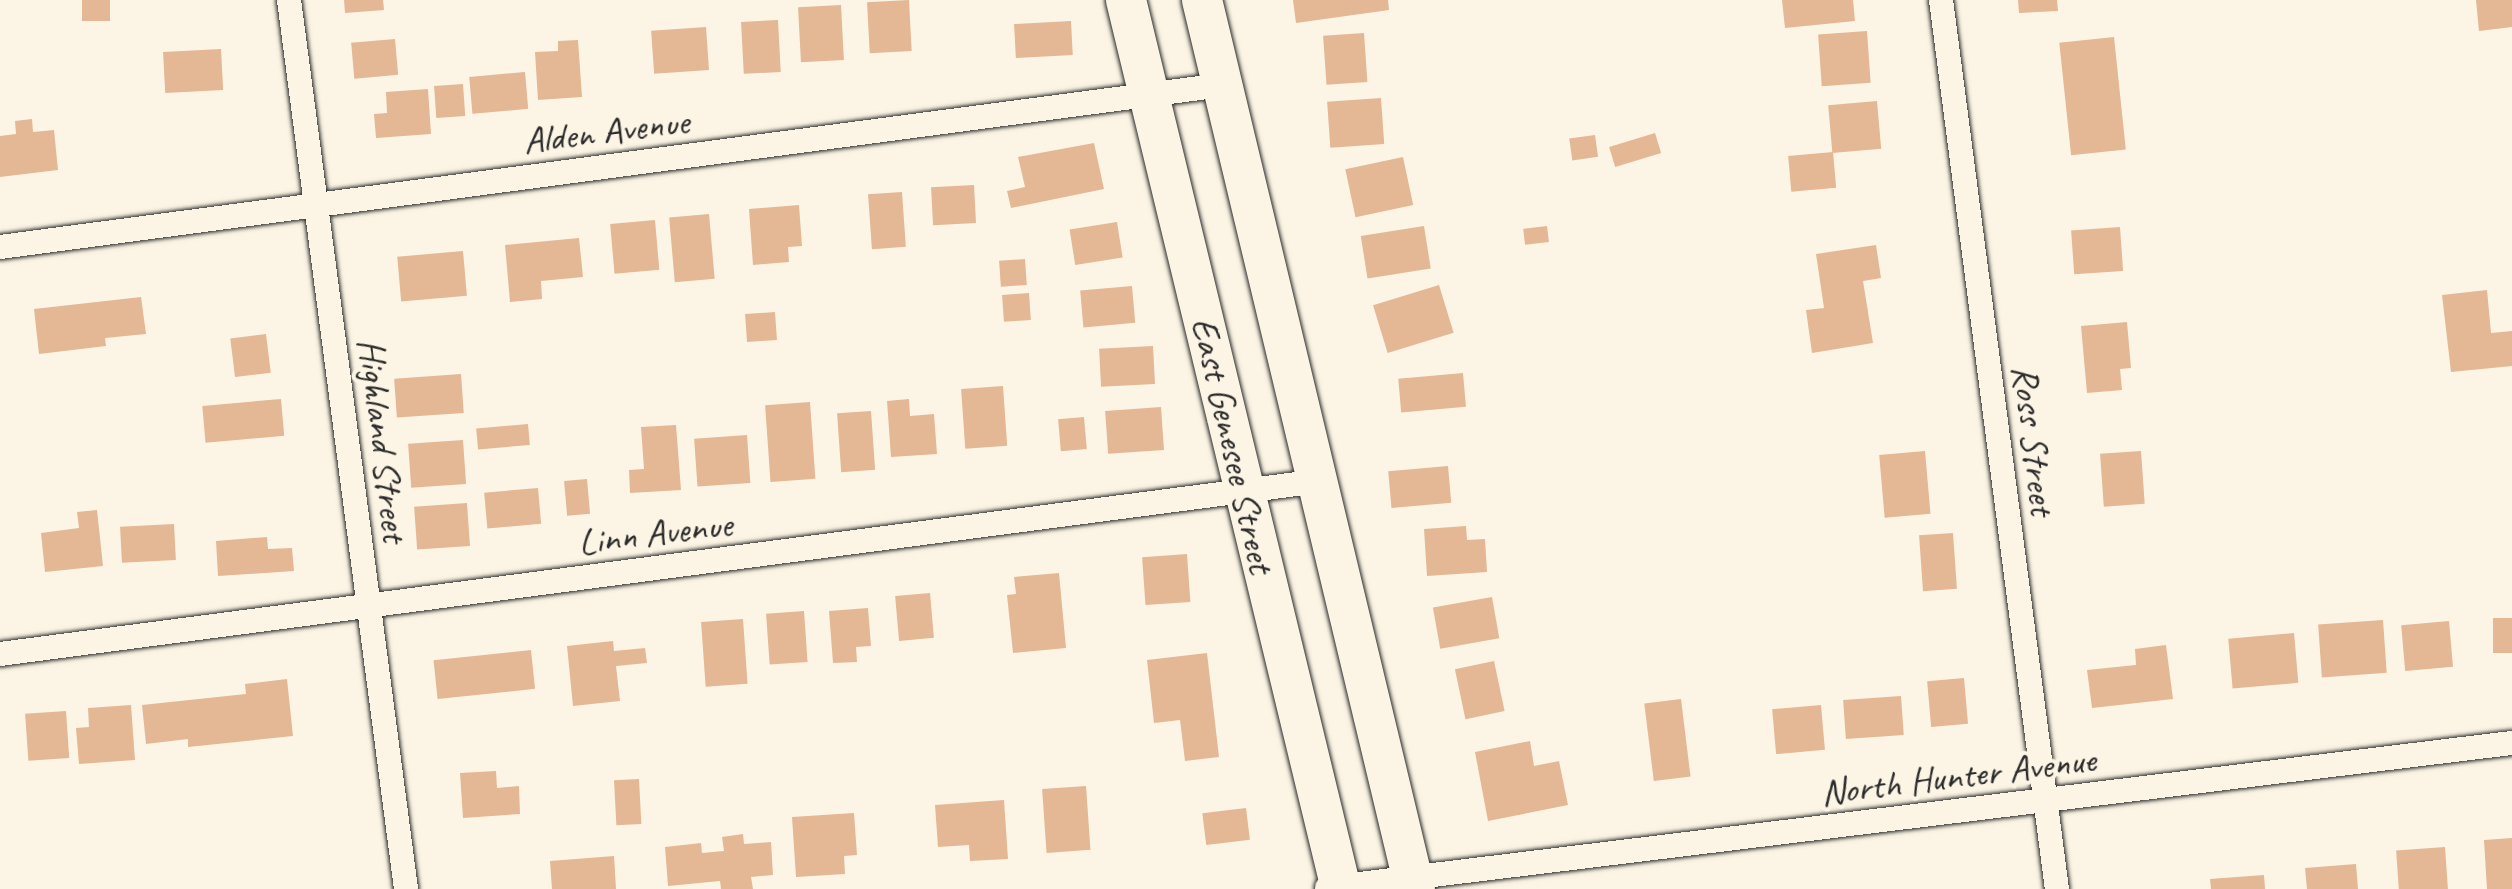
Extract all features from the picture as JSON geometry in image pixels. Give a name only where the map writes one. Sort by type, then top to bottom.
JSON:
[{"type":"highway","name":"East Genesee Street","points":[[1126,0],[1245,491],[1335,888]]},
{"type":"highway","name":"East Genesee Street","points":[[1202,0],[1413,883]]},
{"type":"street","name":"Highland Street","points":[[289,0],[406,889]]},
{"type":"street","name":"Ross Street","points":[[1941,0],[2057,889]]},
{"type":"street","name":"Alden Avenue","points":[[0,247],[1222,85]]},
{"type":"street","name":"Linn Avenue","points":[[0,654],[1319,481]]},
{"type":"street","name":"North Hunter Avenue","points":[[1335,888],[1413,883],[2512,743]]},
{"type":"building","points":[[82,0],[110,0],[110,21],[82,21]]},
{"type":"building","points":[[344,0],[383,0],[384,10],[345,13]]},
{"type":"building","points":[[909,0],[912,51],[870,53],[867,2]]},
{"type":"building","points":[[1293,0],[1388,0],[1389,10],[1296,23]]},
{"type":"building","points":[[1782,0],[1853,0],[1855,21],[1785,28]]},
{"type":"building","points":[[2018,0],[2057,0],[2058,11],[2019,13]]},
{"type":"building","points":[[2476,0],[2512,0],[2512,27],[2479,31]]},
{"type":"building","points":[[841,5],[844,60],[801,62],[798,7]]},
{"type":"building","points":[[778,20],[781,72],[744,74],[741,22]]},
{"type":"building","points":[[1071,21],[1073,55],[1016,58],[1014,24]]},
{"type":"building","points":[[706,27],[709,70],[654,74],[651,31]]},
{"type":"building","points":[[1867,31],[1871,83],[1822,86],[1818,34]]},
{"type":"building","points":[[1364,33],[1367,82],[1327,85],[1323,36]]},
{"type":"building","points":[[2114,37],[2126,149],[2071,155],[2059,43]]},
{"type":"building","points":[[395,39],[398,75],[354,79],[351,43]]},
{"type":"building","points":[[578,40],[582,97],[538,100],[535,52],[558,51],[558,41]]},
{"type":"building","points":[[221,49],[223,90],[165,93],[163,52]]},
{"type":"building","points":[[525,72],[528,109],[472,114],[469,77]]},
{"type":"building","points":[[463,84],[465,116],[436,118],[434,86]]},
{"type":"building","points":[[428,89],[431,134],[376,138],[374,114],[387,113],[386,92]]},
{"type":"building","points":[[1381,98],[1384,144],[1330,148],[1327,102]]},
{"type":"building","points":[[1877,101],[1881,149],[1832,153],[1828,105]]},
{"type":"building","points":[[32,119],[33,132],[54,130],[58,170],[0,177],[0,136],[16,134],[15,121]]},
{"type":"building","points":[[1655,133],[1661,153],[1615,167],[1609,147]]},
{"type":"building","points":[[1595,135],[1598,157],[1572,160],[1569,139]]},
{"type":"building","points":[[1094,143],[1104,189],[1011,208],[1007,191],[1025,187],[1018,157]]},
{"type":"building","points":[[1833,152],[1836,188],[1791,192],[1788,156]]},
{"type":"building","points":[[1403,157],[1413,205],[1355,217],[1345,169]]},
{"type":"building","points":[[974,185],[976,223],[933,225],[931,187]]},
{"type":"building","points":[[902,192],[906,247],[872,249],[868,194]]},
{"type":"building","points":[[799,205],[802,246],[788,247],[789,262],[753,265],[749,209]]},
{"type":"building","points":[[709,214],[715,279],[675,282],[669,217]]},
{"type":"building","points":[[655,220],[659,270],[615,274],[610,224]]},
{"type":"building","points":[[1117,222],[1123,258],[1075,265],[1070,230]]},
{"type":"building","points":[[1424,226],[1431,268],[1368,278],[1361,236]]},
{"type":"building","points":[[1547,226],[1549,242],[1525,245],[1523,229]]},
{"type":"building","points":[[2120,227],[2123,271],[2074,274],[2071,230]]},
{"type":"building","points":[[579,238],[583,277],[541,281],[542,299],[510,302],[505,245]]},
{"type":"building","points":[[1876,245],[1881,278],[1863,281],[1873,343],[1812,353],[1806,310],[1824,308],[1816,254]]},
{"type":"building","points":[[463,251],[467,296],[401,302],[397,257]]},
{"type":"building","points":[[1025,259],[1027,285],[1001,287],[999,261]]},
{"type":"building","points":[[1439,285],[1454,333],[1388,353],[1373,305]]},
{"type":"building","points":[[1132,286],[1135,323],[1083,327],[1080,291]]},
{"type":"building","points":[[2487,290],[2491,333],[2512,331],[2512,366],[2451,372],[2442,295]]},
{"type":"building","points":[[1029,293],[1031,320],[1004,322],[1002,295]]},
{"type":"building","points":[[141,297],[146,334],[105,338],[106,346],[39,354],[34,309]]},
{"type":"building","points":[[775,312],[777,340],[747,342],[745,314]]},
{"type":"building","points":[[2127,322],[2131,368],[2120,369],[2122,390],[2087,393],[2081,326]]},
{"type":"building","points":[[266,334],[271,373],[235,377],[230,338]]},
{"type":"building","points":[[1153,346],[1155,384],[1101,387],[1099,349]]},
{"type":"building","points":[[1463,373],[1466,407],[1401,413],[1398,379]]},
{"type":"building","points":[[461,374],[464,413],[397,418],[394,379]]},
{"type":"building","points":[[1003,386],[1007,446],[965,449],[961,389]]},
{"type":"building","points":[[281,399],[284,436],[206,443],[202,406]]},
{"type":"building","points":[[909,399],[910,416],[934,414],[937,454],[891,457],[887,401]]},
{"type":"building","points":[[810,402],[815,479],[770,482],[765,405]]},
{"type":"building","points":[[1161,407],[1164,450],[1108,454],[1105,411]]},
{"type":"building","points":[[871,411],[875,470],[841,472],[837,413]]},
{"type":"building","points":[[1084,417],[1087,449],[1061,451],[1058,419]]},
{"type":"building","points":[[528,424],[530,445],[478,449],[476,429]]},
{"type":"building","points":[[676,425],[681,490],[630,493],[629,470],[644,469],[641,427]]},
{"type":"building","points":[[747,435],[750,483],[697,487],[694,439]]},
{"type":"building","points":[[463,440],[466,484],[411,488],[408,444]]},
{"type":"building","points":[[1925,451],[1930,514],[1885,518],[1879,455]]},
{"type":"building","points":[[2141,451],[2145,504],[2104,507],[2100,454]]},
{"type":"building","points":[[1448,466],[1451,503],[1391,508],[1388,471]]},
{"type":"building","points":[[587,479],[590,514],[567,516],[564,481]]},
{"type":"building","points":[[538,488],[541,524],[487,529],[484,493]]},
{"type":"building","points":[[467,503],[470,546],[417,550],[414,507]]},
{"type":"building","points":[[97,510],[103,566],[45,572],[41,533],[79,528],[77,512]]},
{"type":"building","points":[[174,524],[176,560],[122,563],[120,527]]},
{"type":"building","points":[[1466,526],[1467,540],[1485,539],[1487,572],[1427,576],[1424,529]]},
{"type":"building","points":[[1953,533],[1957,589],[1923,591],[1919,535]]},
{"type":"building","points":[[267,537],[268,549],[292,548],[294,571],[218,576],[216,541]]},
{"type":"building","points":[[1187,554],[1190,602],[1145,605],[1142,557]]},
{"type":"building","points":[[1059,573],[1066,648],[1013,653],[1007,595],[1016,594],[1014,577]]},
{"type":"building","points":[[930,593],[934,638],[899,641],[895,596]]},
{"type":"building","points":[[1492,597],[1499,638],[1440,649],[1433,607]]},
{"type":"building","points":[[868,608],[871,646],[856,647],[857,662],[833,663],[829,611]]},
{"type":"building","points":[[804,611],[808,662],[770,665],[766,614]]},
{"type":"building","points":[[2493,618],[2512,618],[2512,653],[2493,653]]},
{"type":"building","points":[[743,619],[748,684],[706,687],[701,622]]},
{"type":"building","points":[[2383,620],[2387,673],[2322,677],[2318,625]]},
{"type":"building","points":[[2449,621],[2453,667],[2405,671],[2401,625]]},
{"type":"building","points":[[2294,633],[2298,683],[2233,689],[2228,639]]},
{"type":"building","points":[[613,641],[614,651],[645,648],[647,663],[616,666],[620,701],[573,706],[567,646]]},
{"type":"building","points":[[2166,645],[2173,699],[2092,708],[2087,670],[2136,665],[2135,649]]},
{"type":"building","points":[[531,650],[535,689],[438,699],[434,660]]},
{"type":"building","points":[[1207,653],[1219,757],[1185,761],[1180,720],[1154,723],[1147,660]]},
{"type":"building","points":[[1494,661],[1505,711],[1465,719],[1455,669]]},
{"type":"building","points":[[1964,678],[1968,724],[1931,727],[1927,681]]},
{"type":"building","points":[[287,679],[293,736],[188,747],[188,739],[146,744],[142,705],[246,694],[245,684]]},
{"type":"building","points":[[1901,696],[1904,735],[1846,739],[1843,700]]},
{"type":"building","points":[[1681,699],[1691,776],[1654,781],[1644,704]]},
{"type":"building","points":[[131,705],[135,760],[79,764],[76,728],[89,727],[88,708]]},
{"type":"building","points":[[1821,705],[1825,750],[1776,754],[1772,709]]},
{"type":"building","points":[[66,711],[69,758],[28,761],[25,714]]},
{"type":"building","points":[[1530,741],[1534,766],[1559,761],[1568,805],[1488,821],[1475,752]]},
{"type":"building","points":[[496,771],[497,788],[519,786],[520,814],[463,818],[460,773]]},
{"type":"building","points":[[639,779],[641,824],[616,825],[614,780]]},
{"type":"building","points":[[1086,786],[1090,850],[1047,853],[1042,789]]},
{"type":"building","points":[[1004,800],[1008,859],[970,861],[969,845],[938,847],[935,805]]},
{"type":"building","points":[[1246,808],[1250,840],[1206,845],[1202,813]]},
{"type":"building","points":[[854,813],[857,855],[844,856],[845,874],[796,877],[792,817]]},
{"type":"building","points":[[743,834],[744,844],[771,842],[773,875],[751,877],[753,889],[721,889],[720,881],[668,886],[665,847],[701,843],[702,853],[724,851],[722,837]]},
{"type":"building","points":[[2512,838],[2512,889],[2487,889],[2484,840]]},
{"type":"building","points":[[2445,847],[2448,889],[2399,889],[2396,850]]},
{"type":"building","points":[[614,856],[616,889],[552,889],[550,861]]},
{"type":"building","points":[[2356,864],[2358,889],[2307,889],[2305,868]]},
{"type":"building","points":[[2264,875],[2265,889],[2211,889],[2210,879]]}]
